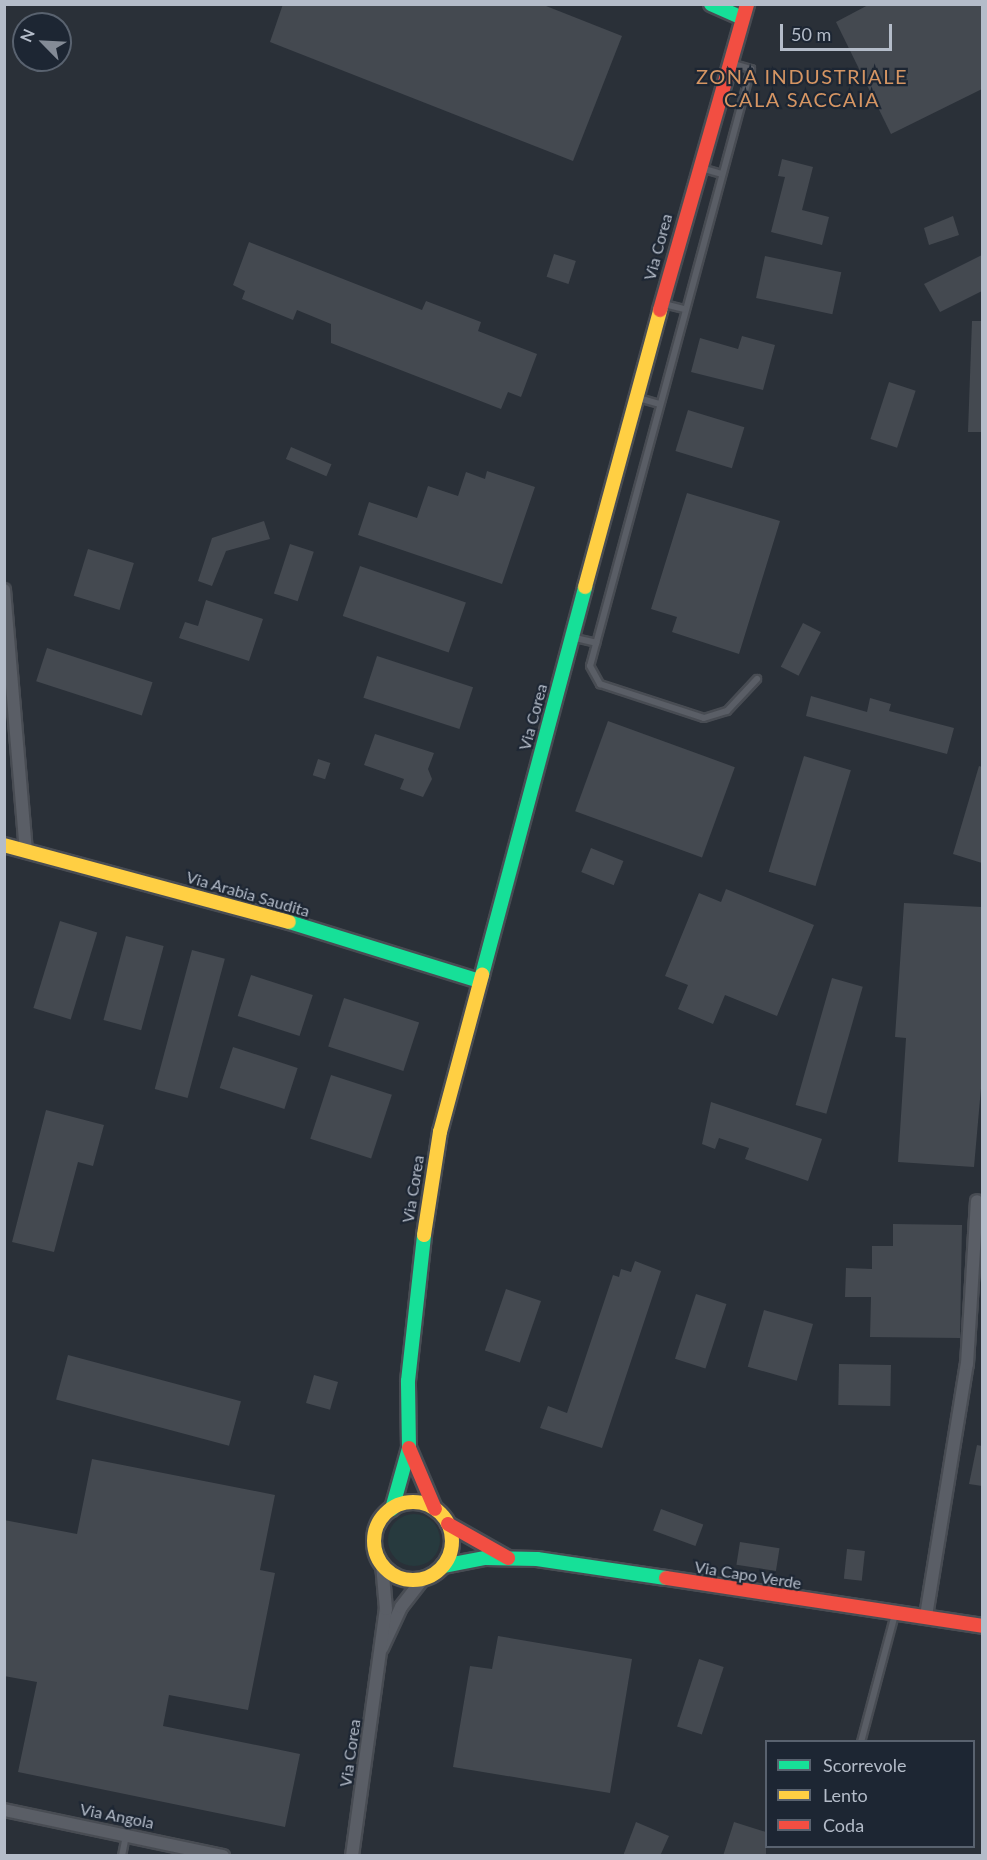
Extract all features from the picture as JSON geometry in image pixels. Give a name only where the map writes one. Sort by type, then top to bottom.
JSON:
[{"type":"street","points":[[711,4],[744,11]]},
{"type":"street","name":"Via Corea","points":[[409,1448],[408,1381],[429,1182],[660,303],[744,11]]},
{"type":"street","points":[[4,590],[26,851]]},
{"type":"street","name":"Via Arabia Saudita","points":[[4,845],[226,903],[480,981]]},
{"type":"street","points":[[926,1616],[967,1364],[977,1201]]},
{"type":"street","points":[[409,1448],[392,1509],[375,1538],[382,1564],[399,1577],[424,1578]]},
{"type":"street","points":[[409,1448],[435,1509],[448,1524],[508,1558]]},
{"type":"street","points":[[392,1509],[412,1502],[435,1509]]},
{"type":"street","points":[[443,1566],[452,1545],[448,1524]]},
{"type":"street","points":[[379,1654],[401,1607],[424,1578],[443,1566],[508,1558]]},
{"type":"street","name":"Via Capo Verde","points":[[508,1558],[895,1614],[926,1616],[982,1626]]},
{"type":"street","name":"Via Corea","points":[[352,1856],[386,1594],[382,1564]]},
{"type":"street","name":"Via Angola","points":[[4,1810],[126,1835],[167,1850],[217,1855]]},
{"type":"lane","points":[[728,63],[751,69],[684,309],[590,666],[600,684],[704,718],[727,711],[757,679]]},
{"type":"lane","points":[[698,167],[722,174]]},
{"type":"lane","points":[[660,303],[684,309]]},
{"type":"lane","points":[[635,397],[659,404]]},
{"type":"lane","points":[[571,636],[596,643]]},
{"type":"lane","points":[[862,1740],[895,1614]]},
{"type":"lane","points":[[122,1856],[126,1835]]},
{"type":"green space","points":[[409,1514],[419,1514],[429,1518],[436,1525],[440,1540],[436,1555],[429,1562],[419,1566],[409,1566],[399,1562],[392,1555],[388,1545],[388,1535],[392,1525],[399,1518]]},
{"type":"building","points":[[283,4],[541,4],[622,36],[573,161],[270,42]]},
{"type":"building","points":[[870,4],[982,4],[982,89],[891,134],[836,22]]},
{"type":"building","points":[[782,159],[813,167],[802,210],[829,217],[822,245],[771,232],[785,177],[778,176]]},
{"type":"building","points":[[953,216],[959,235],[929,245],[924,228]]},
{"type":"building","points":[[249,242],[422,310],[426,301],[481,322],[478,331],[537,354],[521,397],[508,392],[501,409],[331,343],[331,324],[297,310],[293,320],[242,299],[245,291],[233,285]]},
{"type":"building","points":[[554,254],[576,261],[568,284],[547,277]]},
{"type":"building","points":[[982,255],[982,291],[940,312],[924,284]]},
{"type":"building","points":[[765,256],[841,272],[832,314],[756,298]]},
{"type":"building","points":[[972,321],[982,321],[982,432],[968,432]]},
{"type":"building","points":[[742,336],[775,345],[763,390],[691,372],[700,338],[738,349]]},
{"type":"building","points":[[889,382],[916,391],[897,448],[870,439]]},
{"type":"building","points":[[688,410],[744,427],[732,468],[675,451]]},
{"type":"building","points":[[291,447],[332,464],[326,476],[286,459]]},
{"type":"building","points":[[487,471],[535,487],[502,584],[358,535],[369,502],[417,518],[428,486],[458,496],[466,472],[485,479]]},
{"type":"building","points":[[687,493],[780,521],[739,654],[672,632],[677,617],[651,609]]},
{"type":"building","points":[[264,521],[270,539],[226,551],[212,586],[198,581],[212,538]]},
{"type":"building","points":[[290,544],[314,552],[298,601],[274,593]]},
{"type":"building","points":[[88,549],[134,563],[120,610],[74,596]]},
{"type":"building","points":[[360,566],[466,602],[449,653],[343,616]]},
{"type":"building","points":[[206,600],[263,619],[249,661],[179,638],[185,622],[198,626]]},
{"type":"building","points":[[803,623],[821,632],[799,676],[781,667]]},
{"type":"building","points":[[47,648],[153,682],[142,716],[36,681]]},
{"type":"building","points":[[377,656],[473,687],[459,729],[363,698]]},
{"type":"building","points":[[811,696],[867,712],[870,698],[891,704],[889,711],[954,728],[947,754],[806,716]]},
{"type":"building","points":[[608,721],[735,767],[702,857],[575,811]]},
{"type":"building","points":[[375,734],[434,753],[428,769],[432,779],[423,797],[400,789],[404,779],[364,765]]},
{"type":"building","points":[[804,756],[851,770],[815,886],[769,872]]},
{"type":"building","points":[[318,759],[330,763],[325,779],[313,775]]},
{"type":"building","points":[[979,766],[982,767],[982,863],[953,854]]},
{"type":"building","points":[[591,848],[623,861],[614,885],[581,872]]},
{"type":"building","points":[[726,889],[814,925],[777,1016],[725,995],[713,1024],[678,1009],[688,985],[665,976],[699,893],[721,902]]},
{"type":"building","points":[[904,903],[982,907],[982,1077],[974,1167],[898,1162],[906,1038],[895,1037]]},
{"type":"building","points":[[60,921],[97,932],[71,1019],[33,1008]]},
{"type":"building","points":[[126,936],[164,946],[141,1030],[103,1020]]},
{"type":"building","points":[[192,950],[225,959],[188,1098],[155,1089]]},
{"type":"building","points":[[251,975],[313,995],[300,1036],[238,1016]]},
{"type":"building","points":[[832,978],[863,987],[826,1114],[796,1105]]},
{"type":"building","points":[[344,998],[419,1022],[403,1071],[328,1047]]},
{"type":"building","points":[[233,1047],[298,1068],[284,1109],[220,1088]]},
{"type":"building","points":[[331,1075],[392,1095],[371,1158],[310,1139]]},
{"type":"building","points":[[711,1102],[822,1139],[808,1181],[745,1159],[749,1148],[719,1138],[715,1149],[702,1144]]},
{"type":"building","points":[[46,1110],[104,1125],[93,1166],[78,1162],[54,1252],[12,1242]]},
{"type":"building","points":[[893,1224],[962,1225],[960,1338],[870,1337],[871,1297],[845,1297],[846,1268],[872,1269],[872,1246],[893,1246]]},
{"type":"building","points":[[635,1261],[661,1271],[602,1448],[540,1428],[548,1406],[567,1413],[613,1275],[619,1277],[621,1269],[631,1272]]},
{"type":"building","points":[[506,1289],[541,1301],[520,1363],[485,1350]]},
{"type":"building","points":[[696,1294],[726,1304],[705,1369],[675,1359]]},
{"type":"building","points":[[764,1310],[813,1324],[797,1381],[748,1367]]},
{"type":"building","points":[[68,1355],[241,1401],[229,1446],[56,1399]]},
{"type":"building","points":[[839,1364],[891,1365],[890,1406],[838,1405]]},
{"type":"building","points":[[314,1375],[338,1382],[330,1410],[306,1403]]},
{"type":"building","points":[[977,1445],[982,1446],[982,1486],[969,1484]]},
{"type":"building","points":[[92,1459],[275,1495],[260,1570],[275,1573],[248,1710],[169,1695],[163,1726],[300,1754],[285,1827],[18,1772],[37,1682],[4,1676],[4,1520],[77,1534]]},
{"type":"building","points":[[661,1509],[703,1524],[695,1546],[653,1531]]},
{"type":"building","points":[[740,1542],[780,1548],[776,1571],[736,1565]]},
{"type":"building","points":[[847,1549],[865,1551],[862,1581],[844,1579]]},
{"type":"building","points":[[498,1636],[632,1659],[610,1793],[453,1767],[470,1666],[492,1669]]},
{"type":"building","points":[[699,1659],[724,1667],[702,1735],[677,1727]]},
{"type":"building","points":[[636,1822],[669,1836],[660,1856],[623,1856]]},
{"type":"building","points":[[734,1822],[765,1832],[766,1856],[723,1856]]},
{"type":"traffic: fast","points":[[711,4],[742,18]]},
{"type":"traffic: fast","points":[[482,975],[585,587]]},
{"type":"traffic: fast","points":[[289,922],[480,981]]},
{"type":"traffic: fast","points":[[392,1509],[409,1448],[408,1381],[424,1235]]},
{"type":"traffic: fast","points":[[443,1566],[485,1558],[537,1559],[666,1578]]},
{"type":"traffic: slow","points":[[585,587],[660,310]]},
{"type":"traffic: slow","points":[[4,845],[289,922]]},
{"type":"traffic: slow","points":[[424,1235],[440,1132],[482,975]]},
{"type":"traffic: slow","points":[[413,1502],[428,1505],[440,1514],[449,1526],[452,1541],[449,1556],[440,1568],[428,1577],[413,1580],[398,1577],[386,1568],[377,1556],[374,1541],[377,1526],[386,1514],[398,1505],[413,1502]]},
{"type":"traffic: jam","points":[[660,310],[747,4]]},
{"type":"traffic: jam","points":[[409,1448],[435,1509]]},
{"type":"traffic: jam","points":[[448,1524],[508,1558]]},
{"type":"traffic: jam","points":[[666,1578],[982,1626]]},
{"type":"district","name":"ZONA INDUSTRIALE CALA SACCAIA","points":[[802,88]]}]
